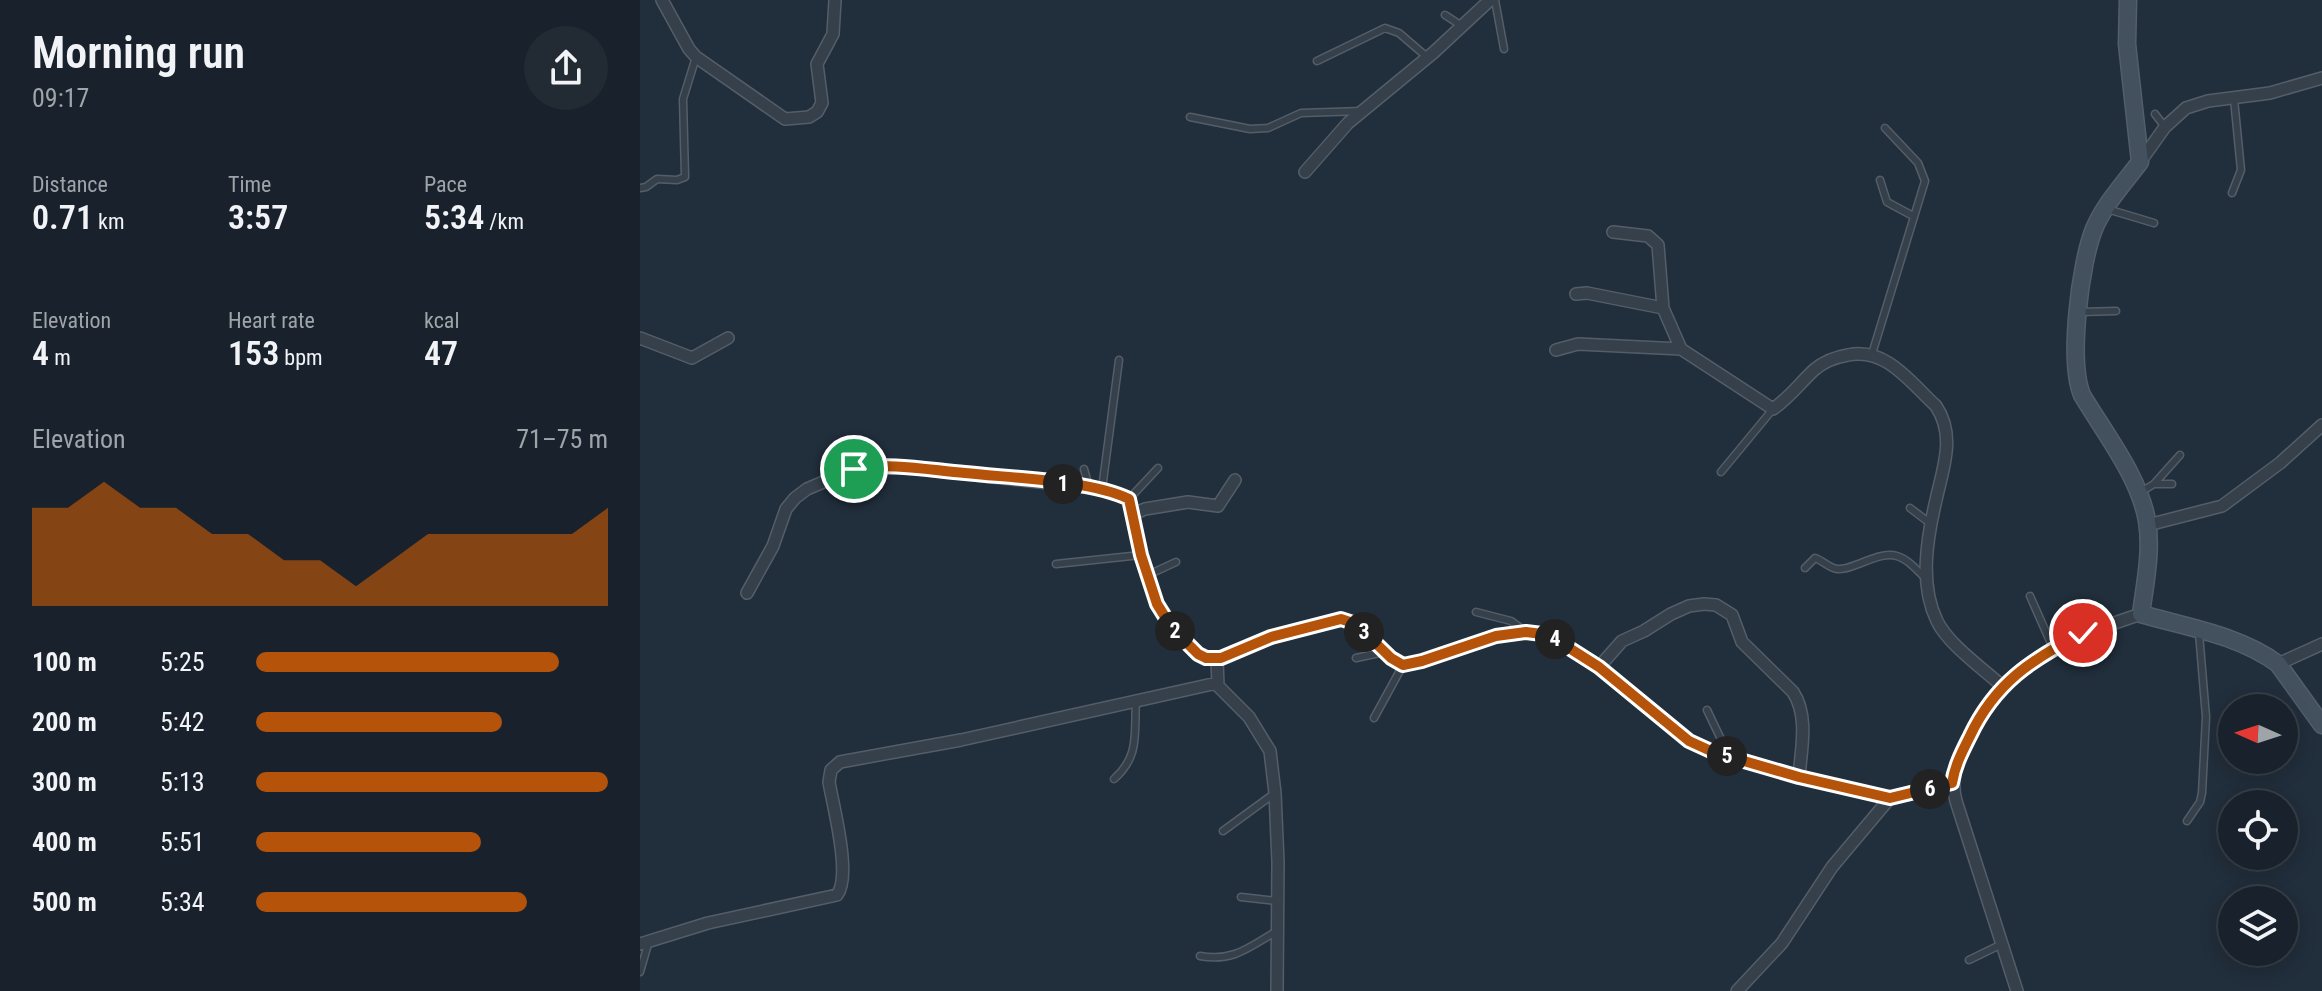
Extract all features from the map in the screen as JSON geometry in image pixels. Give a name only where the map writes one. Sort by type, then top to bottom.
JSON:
[{"type":"street","points":[[662,0],[696,57],[785,119],[809,117],[817,112],[822,103],[817,64],[833,34],[835,0]]},
{"type":"street","points":[[1305,172],[1348,123],[1492,0]]},
{"type":"street","points":[[2128,0],[2127,44],[2140,162]]},
{"type":"street","points":[[2141,614],[2148,525],[2139,493],[2076,380],[2075,336],[2094,230],[2105,209],[2165,127],[2186,108],[2208,101],[2281,91],[2320,81]]},
{"type":"street","points":[[1613,232],[1648,236],[1658,245],[1663,308],[1681,349]]},
{"type":"street","points":[[1576,294],[1587,293],[1663,308]]},
{"type":"street","points":[[640,338],[692,358],[728,338]]},
{"type":"street","points":[[1556,350],[1578,344],[1681,349],[1773,409],[1827,361],[1858,353],[1872,354],[1886,360],[1936,406],[1942,415],[1947,437],[1947,455],[1931,524],[1926,579],[1933,612],[1941,629],[2002,686]]},
{"type":"street","points":[[2148,525],[2222,506],[2280,463],[2322,425]]},
{"type":"street","points":[[747,593],[773,546],[786,509],[795,498],[807,489],[854,469],[902,467],[1102,489],[1129,499],[1141,555],[1157,604],[1172,628],[1198,654],[1217,659],[1271,637],[1341,619],[1356,624],[1384,652],[1403,665],[1496,636],[1526,632],[1555,639],[1599,667],[1689,741],[1729,756],[1799,777],[1890,798],[1952,783]]},
{"type":"street","points":[[1133,514],[1188,502],[1218,506],[1235,480]]},
{"type":"street","points":[[1599,667],[1622,641],[1671,614],[1689,606],[1704,604],[1726,610],[1732,615],[1742,642],[1799,701],[1802,717],[1799,777]]},
{"type":"street","points":[[2017,991],[1952,783],[1955,767],[1978,718],[2002,686],[2053,648],[2083,633],[2141,614],[2238,642],[2278,664],[2322,725]]},
{"type":"street","points":[[2278,664],[2322,644]]},
{"type":"street","points":[[1217,659],[1217,683],[1222,692],[1249,717],[1270,751],[1275,793],[1277,991]]},
{"type":"street","points":[[645,942],[708,923],[837,895],[843,882],[842,865],[829,782],[831,770],[840,762],[961,740],[1217,683]]},
{"type":"street","points":[[1737,991],[1782,943],[1832,867],[1890,798]]},
{"type":"lane","points":[[1492,0],[1504,49]]},
{"type":"lane","points":[[1445,15],[1463,26]]},
{"type":"lane","points":[[1317,61],[1385,28],[1399,33],[1427,58]]},
{"type":"lane","points":[[640,188],[657,179],[677,180],[685,177],[683,99],[696,57]]},
{"type":"lane","points":[[2232,193],[2241,170],[2234,99]]},
{"type":"lane","points":[[1190,117],[1250,129],[1268,128],[1301,113],[1365,111]]},
{"type":"lane","points":[[2155,114],[2165,127]]},
{"type":"lane","points":[[1872,354],[1913,216],[1924,191],[1924,174],[1901,143],[1885,128]]},
{"type":"lane","points":[[1880,180],[1887,202],[1913,216]]},
{"type":"lane","points":[[2105,209],[2154,223]]},
{"type":"lane","points":[[2079,312],[2116,311]]},
{"type":"lane","points":[[1102,489],[1119,360]]},
{"type":"lane","points":[[1721,472],[1773,409]]},
{"type":"lane","points":[[2139,493],[2154,484],[2180,455]]},
{"type":"lane","points":[[1129,499],[1158,468]]},
{"type":"lane","points":[[1084,469],[1089,487]]},
{"type":"lane","points":[[2154,484],[2172,484]]},
{"type":"lane","points":[[1910,508],[1931,524]]},
{"type":"lane","points":[[1805,568],[1815,558],[1840,569],[1881,555],[1896,554],[1906,559],[1926,579]]},
{"type":"lane","points":[[1056,564],[1141,555]]},
{"type":"lane","points":[[1148,575],[1176,562]]},
{"type":"lane","points":[[2030,596],[2053,648]]},
{"type":"lane","points":[[1476,612],[1511,621],[1526,632]]},
{"type":"lane","points":[[2187,821],[2200,802],[2202,793],[2205,703],[2199,631]]},
{"type":"lane","points":[[1356,658],[1384,652]]},
{"type":"lane","points":[[1374,718],[1403,665]]},
{"type":"lane","points":[[1114,779],[1127,768],[1133,754],[1136,700]]},
{"type":"lane","points":[[1707,710],[1729,756]]},
{"type":"lane","points":[[1223,831],[1275,793]]},
{"type":"lane","points":[[1241,897],[1278,901]]},
{"type":"lane","points":[[1200,956],[1218,959],[1234,956],[1278,930]]},
{"type":"lane","points":[[640,972],[645,942]]},
{"type":"lane","points":[[1969,960],[2002,944]]},
{"type":"route","points":[[854,469],[902,467],[1025,479],[1102,489],[1129,499],[1141,555],[1157,604],[1172,628],[1206,658],[1221,658],[1271,637],[1341,619],[1356,624],[1391,658],[1403,665],[1496,636],[1526,632],[1542,634],[1599,667],[1689,741],[1713,752],[1799,777],[1890,798],[1952,783],[1955,767],[1978,718],[2002,686],[2046,652],[2083,633]]}]
